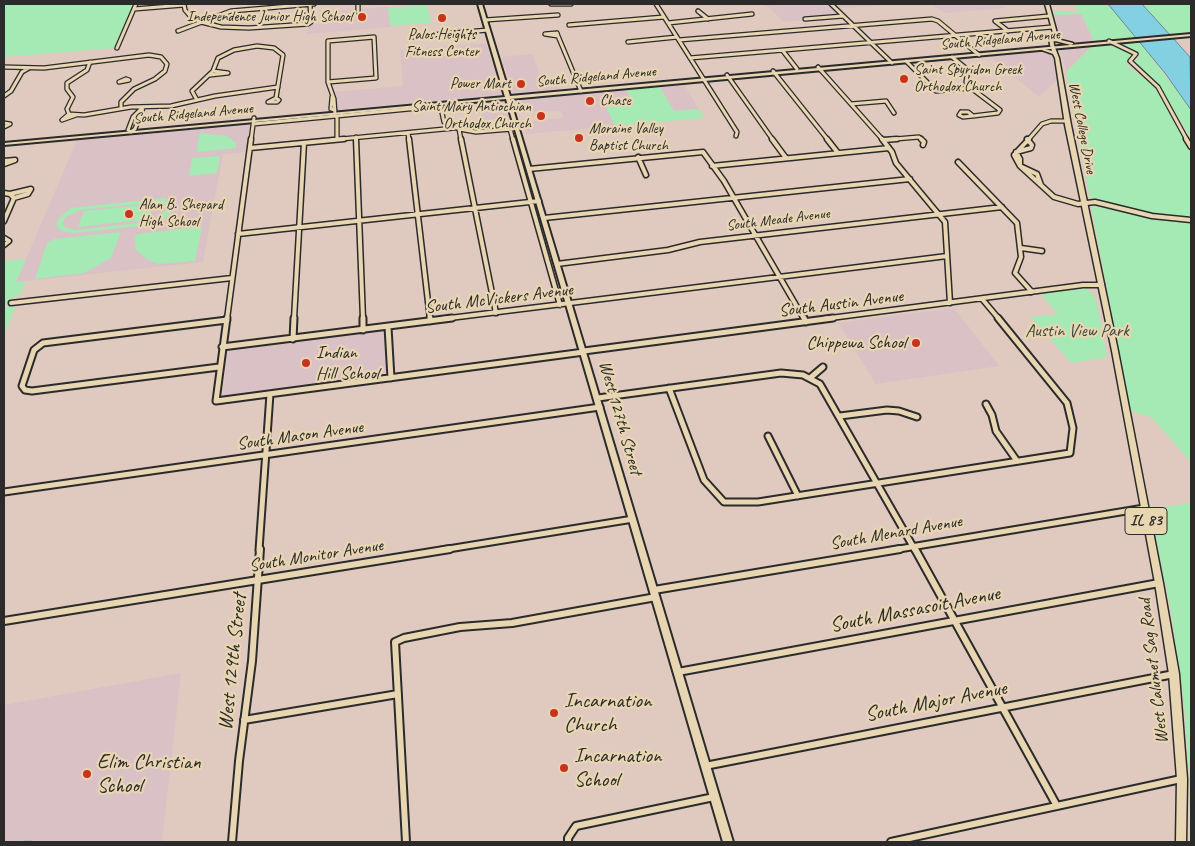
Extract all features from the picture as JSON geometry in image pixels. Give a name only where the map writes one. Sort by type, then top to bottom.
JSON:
[{"type":"main road","name":"West 127th Street","points":[[480,4],[728,842]]},
{"type":"main road","name":"West College Drive","points":[[1047,4],[1054,34],[1051,36],[1056,45],[1055,56],[1084,202]]},
{"type":"main road","name":"South Ridgeland Avenue","points":[[890,61],[952,57],[1056,45],[1191,34]]},
{"type":"main road","name":"South Ridgeland Avenue","points":[[1071,44],[1110,42]]},
{"type":"main road","points":[[1056,45],[1071,44]]},
{"type":"main road","name":"South Ridgeland Avenue","points":[[4,143],[1041,48],[1056,45]]},
{"type":"main road","points":[[1041,48],[1055,56]]},
{"type":"main road","name":"South Ridgeland Avenue","points":[[774,72],[797,68],[820,68]]},
{"type":"main road","name":"South Ridgeland Avenue","points":[[336,113],[440,105],[508,96]]},
{"type":"main road","name":"West Calumet Sag Road","points":[[1084,202],[1102,285],[1159,583],[1174,674],[1182,779],[1181,842]]},
{"type":"street","points":[[117,48],[136,4]]},
{"type":"street","points":[[134,8],[184,4],[191,17],[201,22],[221,27],[249,28],[310,23],[310,4]]},
{"type":"street","points":[[248,9],[249,4]]},
{"type":"street","points":[[178,31],[231,11],[314,4]]},
{"type":"street","points":[[358,4],[358,12]]},
{"type":"street","points":[[551,4],[571,4]]},
{"type":"street","points":[[656,4],[737,132],[736,136]]},
{"type":"street","points":[[831,4],[890,61]]},
{"type":"street","points":[[698,11],[703,13],[708,20]]},
{"type":"street","points":[[668,23],[752,14]]},
{"type":"street","points":[[485,20],[558,15]]},
{"type":"street","points":[[805,19],[843,16]]},
{"type":"street","points":[[569,24],[664,17]]},
{"type":"street","points":[[1008,31],[995,21],[1049,17]]},
{"type":"street","points":[[628,42],[932,19],[938,21],[978,53]]},
{"type":"street","points":[[690,58],[1052,27]]},
{"type":"street","points":[[419,36],[488,30]]},
{"type":"street","points":[[558,36],[581,90]]},
{"type":"street","points":[[328,82],[376,78],[374,37],[328,41],[328,82],[332,97],[331,109],[336,113],[337,139]]},
{"type":"street","points":[[1110,42],[1136,54],[1130,61],[1158,87],[1191,146]]},
{"type":"street","points":[[197,100],[192,91],[210,75],[218,58],[234,50],[261,46],[280,52],[283,57],[276,98]]},
{"type":"street","points":[[783,51],[797,68]]},
{"type":"street","points":[[4,67],[29,68],[150,55],[161,57],[167,64],[165,71],[155,79],[139,86],[121,102],[120,108]]},
{"type":"street","points":[[952,57],[968,70],[966,82],[971,88],[1000,110],[998,113],[973,116]]},
{"type":"street","points":[[906,61],[936,91],[971,88]]},
{"type":"street","points":[[69,114],[67,109],[73,97],[67,89],[67,84],[87,70],[90,62]]},
{"type":"street","points":[[4,96],[11,91],[22,72],[29,68]]},
{"type":"street","points":[[820,68],[883,140],[896,163],[945,222],[950,303]]},
{"type":"street","points":[[210,75],[228,73],[213,71]]},
{"type":"street","points":[[774,72],[838,153]]},
{"type":"street","points":[[728,76],[786,158]]},
{"type":"street","points":[[127,82],[139,86]]},
{"type":"street","points":[[76,115],[67,120],[62,120],[69,114],[76,115],[120,108],[167,107],[249,90],[278,87]]},
{"type":"street","points":[[851,104],[886,101],[894,113]]},
{"type":"street","points":[[440,105],[444,122],[457,129],[496,313]]},
{"type":"street","points":[[131,130],[143,107]]},
{"type":"street","points":[[227,320],[47,342],[39,345],[34,350],[22,386],[25,390],[32,391],[220,367],[227,320],[253,121]]},
{"type":"street","points":[[1016,152],[1046,122],[1068,123]]},
{"type":"street","points":[[4,123],[10,124],[4,127]]},
{"type":"street","points":[[250,148],[457,129],[476,132],[517,128]]},
{"type":"street","points":[[510,129],[560,305]]},
{"type":"street","points":[[408,133],[430,321]]},
{"type":"street","points":[[883,140],[919,137],[924,142],[923,145]]},
{"type":"street","points":[[356,138],[362,330]]},
{"type":"street","points":[[1016,152],[1031,148],[1032,145],[1027,139]]},
{"type":"street","points":[[293,339],[304,143]]},
{"type":"street","points":[[712,166],[889,148]]},
{"type":"street","points":[[529,169],[694,152],[705,154],[734,198],[806,322]]},
{"type":"street","points":[[1016,152],[1020,159],[1020,166],[1037,174],[1041,185],[1054,197],[1078,204],[1084,202],[1122,208],[1152,216],[1191,220]]},
{"type":"street","points":[[638,157],[646,174]]},
{"type":"street","points":[[958,162],[1016,223],[1022,257],[1015,273],[1032,292]]},
{"type":"street","points":[[544,218],[910,179]]},
{"type":"street","points":[[4,193],[10,194],[24,189],[31,190],[28,194],[14,198]]},
{"type":"street","points":[[10,194],[14,198]]},
{"type":"street","points":[[4,222],[14,198]]},
{"type":"street","points":[[238,234],[539,201]]},
{"type":"street","name":"South Meade Avenue","points":[[557,264],[668,250],[700,242],[1002,207]]},
{"type":"street","points":[[4,238],[9,241],[4,245]]},
{"type":"street","points":[[1020,248],[1042,251]]},
{"type":"street","name":"South McVickers Avenue","points":[[222,347],[947,256]]},
{"type":"street","points":[[11,303],[232,278]]},
{"type":"street","name":"South Austin Avenue","points":[[220,367],[216,401],[1084,285],[1102,285]]},
{"type":"street","points":[[669,388],[704,480],[724,502],[750,503],[1070,453],[1073,428],[1067,403],[983,300]]},
{"type":"street","points":[[388,326],[391,378]]},
{"type":"street","points":[[823,367],[810,378],[826,390],[955,619],[1057,806]]},
{"type":"street","name":"South Mason Avenue","points":[[4,492],[266,455],[599,403],[669,388],[781,373],[796,373],[810,378]]},
{"type":"street","name":"West 129th Street","points":[[232,842],[252,661],[270,394]]},
{"type":"street","points":[[986,404],[992,415],[996,431],[1017,461]]},
{"type":"street","points":[[840,416],[887,410],[899,411],[918,417]]},
{"type":"street","points":[[768,436],[798,496]]},
{"type":"street","name":"South Menard Avenue","points":[[398,694],[395,642],[404,638],[460,627],[512,624],[655,594],[913,546],[1144,508]]},
{"type":"street","name":"South Monitor Avenue","points":[[4,621],[633,519]]},
{"type":"street","name":"South Massasoit Avenue","points":[[678,672],[955,619],[1159,583]]},
{"type":"street","name":"South Major Avenue","points":[[705,766],[1001,706],[1174,674]]},
{"type":"street","points":[[244,720],[398,694],[406,842]]},
{"type":"street","points":[[890,842],[1182,779]]},
{"type":"street","points":[[568,842],[568,838],[576,826],[714,797]]},
{"type":"shaded area","points":[[760,4],[902,4],[841,8],[849,16],[784,22],[769,7]]},
{"type":"shaded area","points":[[931,4],[1000,4],[1006,8],[945,13]]},
{"type":"shaded area","name":"Independence Junior High School","points":[[388,7],[390,27],[305,34],[312,24],[334,22],[334,11]]},
{"type":"shaded area","points":[[1081,14],[1094,41],[1068,43],[1060,41],[1054,15]]},
{"type":"shaded area","points":[[486,43],[502,95],[337,110],[334,92],[403,86],[400,50]]},
{"type":"shaded area","points":[[1092,47],[1066,72],[1061,49]]},
{"type":"shaded area","points":[[1043,50],[1052,54],[1057,80],[1039,97],[988,55]]},
{"type":"shaded area","points":[[532,54],[541,78],[554,77],[559,89],[520,93],[513,91],[502,57]]},
{"type":"shaded area","points":[[684,84],[699,109],[674,111],[659,86]]},
{"type":"shaded area","points":[[626,89],[633,104],[607,107],[615,126],[526,134],[522,122],[564,118],[561,111],[519,112],[515,101],[521,98]]},
{"type":"shaded area","points":[[502,100],[505,102],[510,118],[484,120],[481,113],[466,114],[463,103]]},
{"type":"shaded area","name":"Alan B. Shepard High School","points":[[246,123],[251,125],[247,152],[223,154],[203,262],[16,282],[78,138]]},
{"type":"shaded area","name":"Chippewa School","points":[[954,308],[999,366],[876,384],[838,323]]},
{"type":"shaded area","name":"Indian Hill School","points":[[384,330],[387,376],[227,397],[223,394],[228,351],[231,349]]},
{"type":"shaded area","name":"Elim Christian School","points":[[181,673],[162,842],[4,842],[4,705]]},
{"type":"green space","points":[[4,4],[134,4],[115,48],[4,57]]},
{"type":"green space","points":[[1073,4],[1108,4],[1136,37],[1094,41],[1081,14],[1054,15],[1053,12],[1079,12]]},
{"type":"green space","points":[[1142,4],[1191,4],[1191,32],[1170,34]]},
{"type":"green space","points":[[427,5],[431,23],[390,26],[388,8]]},
{"type":"green space","points":[[1140,42],[1191,110],[1191,138],[1158,85],[1133,62],[1139,58],[1137,53],[1113,43]]},
{"type":"green space","points":[[1110,45],[1133,52],[1134,56],[1126,61],[1129,67],[1153,85],[1178,124],[1191,157],[1191,218],[1154,215],[1090,199],[1066,72],[1090,46]]},
{"type":"green space","points":[[659,86],[674,111],[699,109],[704,118],[615,126],[606,107],[633,104],[626,89]]},
{"type":"green space","points":[[200,133],[227,136],[236,143],[236,148],[198,152],[196,151]]},
{"type":"green space","points":[[220,156],[217,173],[189,176],[192,158]]},
{"type":"green space","points":[[166,198],[166,201],[172,208],[171,213],[162,221],[149,225],[74,233],[61,231],[56,225],[59,218],[71,208]],"holes":[[[150,203],[162,204],[166,210],[161,216],[148,222],[76,230],[66,228],[62,223],[67,216],[81,210]]]},
{"type":"green space","points":[[153,204],[149,219],[78,227],[84,211]]},
{"type":"green space","points":[[1091,206],[1115,208],[1163,219],[1191,221],[1191,462],[1151,417],[1130,411]]},
{"type":"green space","points":[[202,228],[195,261],[158,264],[148,260],[136,250],[135,239],[137,234]]},
{"type":"green space","points":[[121,232],[111,258],[84,273],[35,279],[47,243],[54,239]]},
{"type":"green space","points":[[26,259],[16,282],[26,281],[20,295],[8,300],[6,306],[16,305],[4,336],[4,261]]},
{"type":"green space","name":"Austin View Park","points":[[1086,288],[1094,295],[1098,308],[1107,357],[1071,363],[1031,317],[1058,314],[1040,294]]},
{"type":"green space","points":[[1191,503],[1191,842],[1189,842],[1189,776],[1184,703],[1171,612],[1150,509]]},
{"type":"water","points":[[1108,4],[1142,4],[1190,57],[1191,110],[1165,73]]},
{"type":"waterway","points":[[24,842],[31,842]]},
{"type":"place","name":"Independence Junior High School","points":[[362,17]]},
{"type":"place","name":"Palos Heights Fitness Center","points":[[442,18]]},
{"type":"place","name":"Saint Spyridon Greek Orthodox Church","points":[[904,79]]},
{"type":"place","name":"Power Mart","points":[[521,84]]},
{"type":"place","name":"Chase","points":[[590,101]]},
{"type":"place","name":"Saint Mary Antiochian Orthodox Church","points":[[541,116]]},
{"type":"place","name":"Moraine Valley Baptist Church","points":[[579,138]]},
{"type":"place","name":"Alan B. Shepard High School","points":[[129,214]]},
{"type":"place","name":"Chippewa School","points":[[916,343]]},
{"type":"place","name":"Indian Hill School","points":[[306,363]]},
{"type":"place","name":"Incarnation Church","points":[[554,713]]},
{"type":"place","name":"Incarnation School","points":[[564,768]]},
{"type":"place","name":"Elim Christian School","points":[[87,774]]}]
